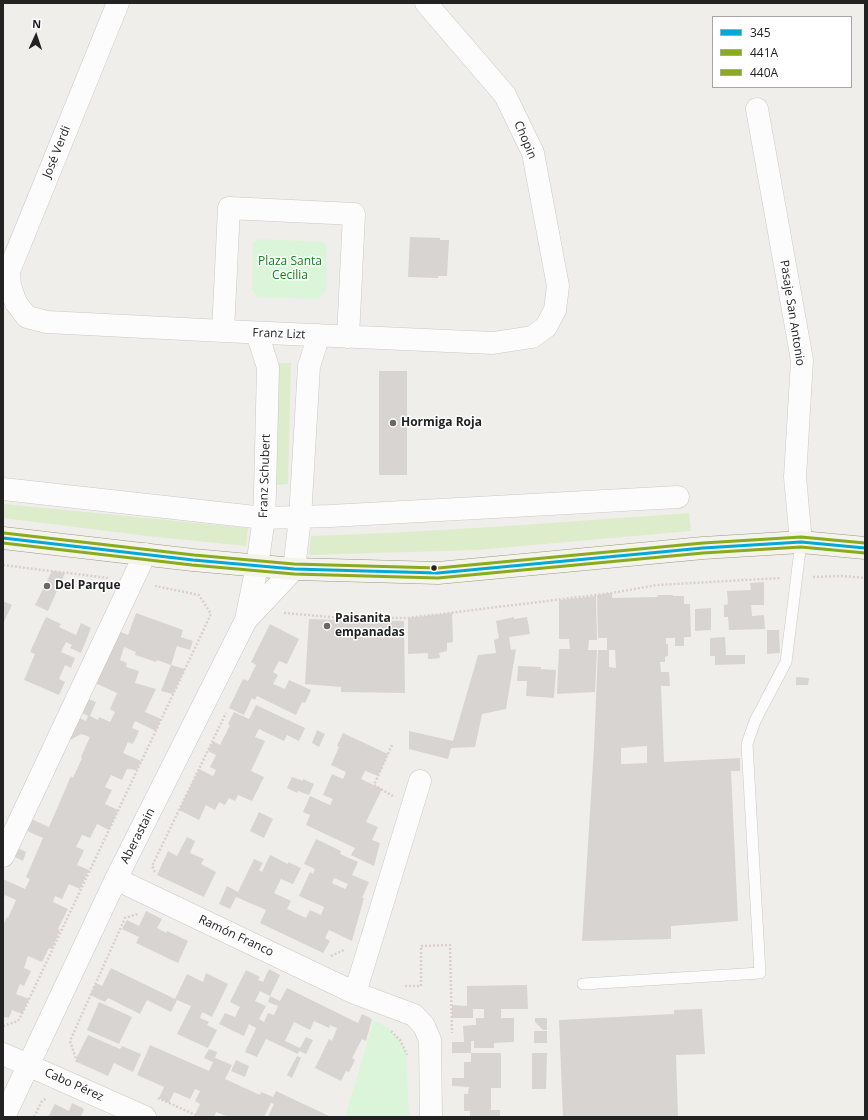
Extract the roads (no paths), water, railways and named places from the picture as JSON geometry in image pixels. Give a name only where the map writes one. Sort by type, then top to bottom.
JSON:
[{"type":"main road","points":[[3,538],[294,569],[438,573],[703,548],[801,542],[865,548]]},
{"type":"street","name":"José Verdi","points":[[16,303],[10,286],[9,271],[118,3]]},
{"type":"street","name":"Chopin","points":[[426,3],[505,95],[533,153],[558,286],[555,310],[546,328]]},
{"type":"street","name":"Pasaje San Antonio","points":[[757,109],[802,360],[795,477],[801,542]]},
{"type":"street","points":[[223,332],[229,208],[354,214],[348,337]]},
{"type":"street","name":"Franz Lizt","points":[[16,303],[27,317],[47,322],[223,332],[493,343],[532,337],[546,328]]},
{"type":"street","name":"Franz Schubert","points":[[246,620],[257,566],[264,518],[268,367],[257,333]]},
{"type":"street","points":[[294,569],[300,518],[309,366],[319,335]]},
{"type":"street","points":[[3,489],[264,518],[300,518],[678,497]]},
{"type":"street","points":[[3,856],[145,554]]},
{"type":"street","name":"Aberastain","points":[[4,1117],[116,880],[246,620],[294,569]]},
{"type":"street","points":[[356,993],[420,781]]},
{"type":"street","name":"Ramón Franco","points":[[116,880],[356,993],[414,1015],[424,1026],[430,1040],[431,1117]]},
{"type":"street","name":"Cabo Pérez","points":[[3,1054],[145,1117]]},
{"type":"lane","points":[[583,984],[760,974],[747,744],[755,721],[786,662],[801,542]]},
{"type":"place","name":"Hormiga Roja","points":[[393,423]]},
{"type":"place","name":"Del Parque","points":[[47,586]]},
{"type":"place","name":"Paisanita empanadas","points":[[327,626]]},
{"type":"park label","name":"Plaza Santa Cecilia","points":[[290,269]]}]
